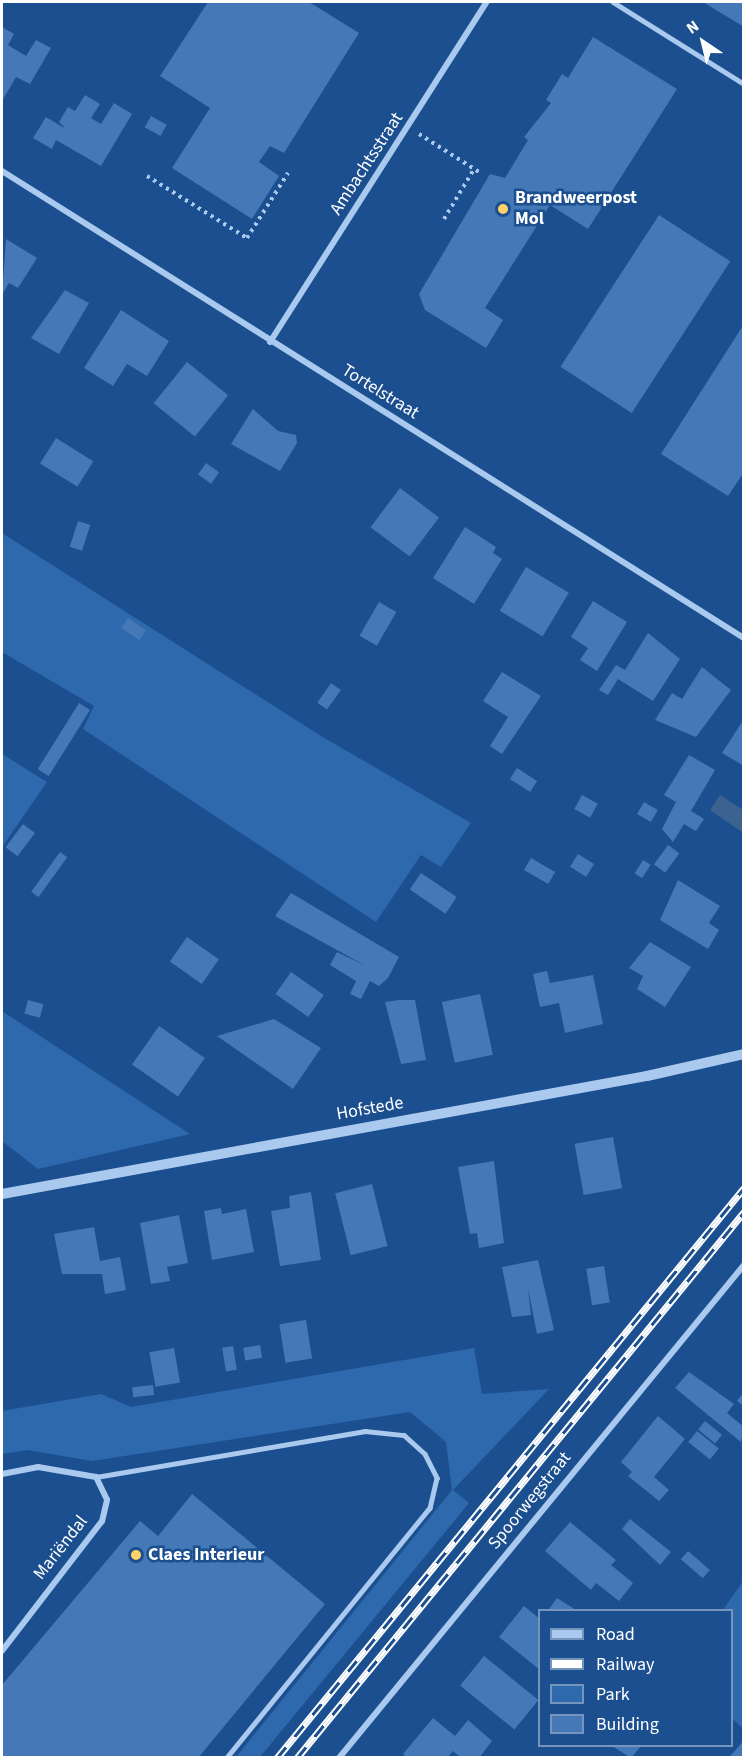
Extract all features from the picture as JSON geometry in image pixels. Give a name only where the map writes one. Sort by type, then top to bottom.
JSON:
[{"type":"street","name":"Ambachtsstraat","points":[[270,342],[487,2]]},
{"type":"street","name":"Tortelstraat","points":[[2,171],[270,342],[744,638]]},
{"type":"street","name":"Hofstede","points":[[2,1194],[647,1076],[744,1054]]},
{"type":"street","name":"Spoorwegstraat","points":[[339,1758],[744,1265]]},
{"type":"street","points":[[2,1474],[38,1467],[96,1477]]},
{"type":"street","name":"Mariëndal","points":[[2,1651],[102,1521],[107,1500],[96,1477]]},
{"type":"lane","points":[[613,2],[744,84]]},
{"type":"lane","points":[[96,1477],[365,1431],[404,1435],[425,1454],[437,1478],[430,1508],[227,1758]]},
{"type":"path","points":[[408,127],[476,171],[444,219]]},
{"type":"path","points":[[147,176],[247,238],[288,173]]},
{"type":"green space","points":[[2,533],[321,736],[471,823],[441,867],[421,855],[376,922],[83,729],[94,706],[2,652]]},
{"type":"green space","points":[[2,754],[47,782],[2,847]]},
{"type":"green space","points":[[2,1011],[190,1134],[38,1169],[2,1141]]},
{"type":"green space","points":[[474,1348],[482,1394],[549,1389],[453,1490],[469,1503],[260,1757],[236,1757],[452,1490],[446,1442],[410,1412],[92,1461],[27,1450],[2,1454],[2,1411],[101,1394],[131,1407]]},
{"type":"green space","points":[[743,1581],[743,1729],[733,1719],[733,1609],[724,1609]]},
{"type":"shaded area","points":[[720,795],[743,810],[742,832],[710,810]]},
{"type":"building","points":[[208,2],[309,2],[359,33],[284,153],[270,146],[259,162],[279,176],[252,219],[172,168],[210,108],[160,76]]},
{"type":"building","points":[[703,2],[744,2],[744,27]]},
{"type":"building","points":[[2,27],[14,34],[8,45],[26,56],[36,40],[51,48],[30,84],[16,77],[2,101]]},
{"type":"building","points":[[593,37],[677,89],[588,229],[550,205],[485,308],[503,320],[486,348],[425,310],[419,294],[490,174],[505,178],[528,140],[524,137],[551,103],[546,100],[562,74],[568,78]]},
{"type":"building","points":[[85,95],[100,104],[91,118],[101,124],[114,103],[132,114],[101,166],[56,140],[52,149],[33,138],[46,117],[66,129],[59,122],[68,107],[75,111]]},
{"type":"building","points":[[151,116],[167,125],[160,136],[145,127]]},
{"type":"building","points":[[659,215],[730,261],[632,413],[560,367]]},
{"type":"building","points":[[6,239],[37,258],[18,288],[9,283],[2,295]]},
{"type":"building","points":[[65,290],[89,303],[59,354],[31,338]]},
{"type":"building","points":[[121,310],[169,341],[147,376],[127,364],[113,386],[84,368]]},
{"type":"building","points":[[744,324],[744,472],[728,496],[661,454]]},
{"type":"building","points":[[187,362],[228,395],[195,437],[154,403]]},
{"type":"building","points":[[253,409],[278,431],[296,435],[297,443],[280,471],[231,444]]},
{"type":"building","points":[[56,438],[93,461],[77,487],[40,463]]},
{"type":"building","points":[[206,463],[219,472],[211,484],[198,474]]},
{"type":"building","points":[[400,488],[439,517],[410,557],[371,527]]},
{"type":"building","points":[[78,521],[90,525],[82,551],[70,547]]},
{"type":"building","points":[[465,527],[496,547],[493,553],[502,559],[474,604],[433,578]]},
{"type":"building","points":[[526,567],[569,593],[543,636],[500,611]]},
{"type":"building","points":[[593,601],[627,622],[597,671],[580,660],[588,648],[571,637]]},
{"type":"building","points":[[379,602],[396,612],[377,646],[360,636]]},
{"type":"building","points":[[128,618],[146,630],[140,640],[121,628]]},
{"type":"building","points":[[648,633],[680,659],[653,701],[618,679],[608,695],[599,690],[616,665],[625,670]]},
{"type":"building","points":[[702,667],[731,690],[696,737],[655,720],[672,693],[682,699]]},
{"type":"building","points":[[502,672],[541,696],[502,754],[490,746],[508,717],[483,701]]},
{"type":"building","points":[[331,683],[341,690],[327,710],[317,703]]},
{"type":"building","points":[[79,703],[90,710],[49,776],[38,769]]},
{"type":"building","points":[[744,719],[744,766],[722,753]]},
{"type":"building","points":[[689,755],[715,770],[691,811],[704,819],[696,831],[684,824],[673,842],[662,829],[676,802],[664,795]]},
{"type":"building","points":[[517,768],[537,781],[530,792],[510,779]]},
{"type":"building","points":[[582,795],[598,804],[590,818],[574,809]]},
{"type":"building","points":[[644,802],[658,810],[651,822],[637,814]]},
{"type":"building","points":[[23,824],[35,833],[18,856],[6,847]]},
{"type":"building","points":[[668,845],[679,853],[665,873],[654,864]]},
{"type":"building","points":[[60,852],[67,857],[38,897],[31,892]]},
{"type":"building","points":[[578,854],[594,864],[586,877],[570,867]]},
{"type":"building","points":[[531,858],[555,872],[548,884],[524,870]]},
{"type":"building","points":[[643,860],[651,865],[642,878],[635,874]]},
{"type":"building","points":[[421,873],[457,897],[445,914],[410,890]]},
{"type":"building","points":[[678,880],[720,906],[709,923],[719,930],[708,949],[660,920]]},
{"type":"building","points":[[291,893],[399,957],[388,978],[379,986],[370,981],[361,999],[350,994],[356,981],[330,965],[337,952],[366,966],[275,916]]},
{"type":"building","points":[[187,937],[219,959],[202,984],[170,962]]},
{"type":"building","points":[[650,942],[691,967],[665,1007],[637,989],[643,976],[629,968]]},
{"type":"building","points":[[547,971],[550,983],[593,975],[603,1024],[565,1033],[559,1003],[540,1007],[533,974]]},
{"type":"building","points":[[291,972],[324,995],[308,1017],[276,994]]},
{"type":"building","points":[[480,994],[493,1055],[455,1063],[442,1002]]},
{"type":"building","points":[[28,1000],[43,1004],[40,1018],[24,1014]]},
{"type":"building","points":[[415,1000],[426,1060],[401,1064],[385,1002]]},
{"type":"building","points":[[274,1019],[321,1048],[293,1089],[217,1036]]},
{"type":"building","points":[[159,1026],[205,1058],[178,1097],[132,1065]]},
{"type":"building","points":[[613,1137],[622,1188],[584,1195],[575,1144]]},
{"type":"building","points":[[494,1161],[504,1243],[479,1248],[477,1233],[470,1234],[458,1167]]},
{"type":"building","points":[[372,1184],[387,1246],[351,1255],[335,1193]]},
{"type":"building","points":[[311,1192],[321,1260],[280,1266],[271,1211],[290,1208],[289,1196]]},
{"type":"building","points":[[221,1208],[222,1214],[246,1209],[254,1252],[212,1260],[204,1211]]},
{"type":"building","points":[[179,1215],[188,1263],[167,1267],[170,1281],[151,1284],[140,1223]]},
{"type":"building","points":[[94,1227],[100,1261],[120,1257],[126,1290],[105,1294],[102,1274],[62,1274],[54,1234]]},
{"type":"building","points":[[538,1260],[554,1330],[537,1334],[528,1288],[531,1315],[512,1317],[502,1267]]},
{"type":"building","points":[[604,1266],[610,1303],[592,1305],[586,1269]]},
{"type":"building","points":[[306,1320],[312,1359],[285,1363],[279,1324]]},
{"type":"building","points":[[260,1345],[262,1358],[245,1360],[243,1348]]},
{"type":"building","points":[[233,1346],[237,1370],[226,1371],[222,1348]]},
{"type":"building","points":[[174,1348],[180,1382],[155,1387],[149,1352]]},
{"type":"building","points":[[689,1372],[734,1404],[727,1413],[744,1427],[741,1442],[675,1388]]},
{"type":"building","points":[[153,1385],[154,1395],[133,1397],[132,1387]]},
{"type":"building","points":[[744,1392],[744,1406],[737,1401]]},
{"type":"building","points":[[658,1416],[685,1439],[654,1477],[669,1490],[659,1501],[628,1476],[632,1472],[621,1462]]},
{"type":"building","points":[[705,1421],[722,1435],[715,1443],[698,1430]]},
{"type":"building","points":[[697,1431],[719,1449],[710,1460],[688,1442]]},
{"type":"building","points":[[192,1494],[325,1604],[198,1758],[2,1758],[2,1685],[140,1521],[158,1536]]},
{"type":"building","points":[[630,1519],[671,1552],[660,1565],[622,1529]]},
{"type":"building","points":[[570,1522],[616,1560],[611,1565],[633,1583],[619,1601],[596,1583],[591,1590],[545,1551]]},
{"type":"building","points":[[688,1551],[710,1570],[703,1578],[681,1559]]},
{"type":"building","points":[[557,1598],[574,1609],[549,1609]]},
{"type":"building","points":[[524,1606],[538,1617],[538,1668],[499,1637]]},
{"type":"building","points":[[484,1656],[538,1700],[514,1730],[460,1686]]},
{"type":"building","points":[[433,1718],[455,1736],[468,1720],[492,1741],[479,1758],[461,1758],[453,1751],[447,1758],[407,1758],[403,1754]]},
{"type":"building","points":[[744,1740],[744,1758],[728,1758],[733,1753]]},
{"type":"building","points":[[614,1747],[640,1747],[631,1758]]},
{"type":"railway","points":[[277,1758],[744,1188]]},
{"type":"railway","points":[[297,1758],[744,1212]]},
{"type":"place","name":"Brandweerpost Mol","points":[[503,209]]},
{"type":"place","name":"Claes Interieur","points":[[136,1555]]}]
